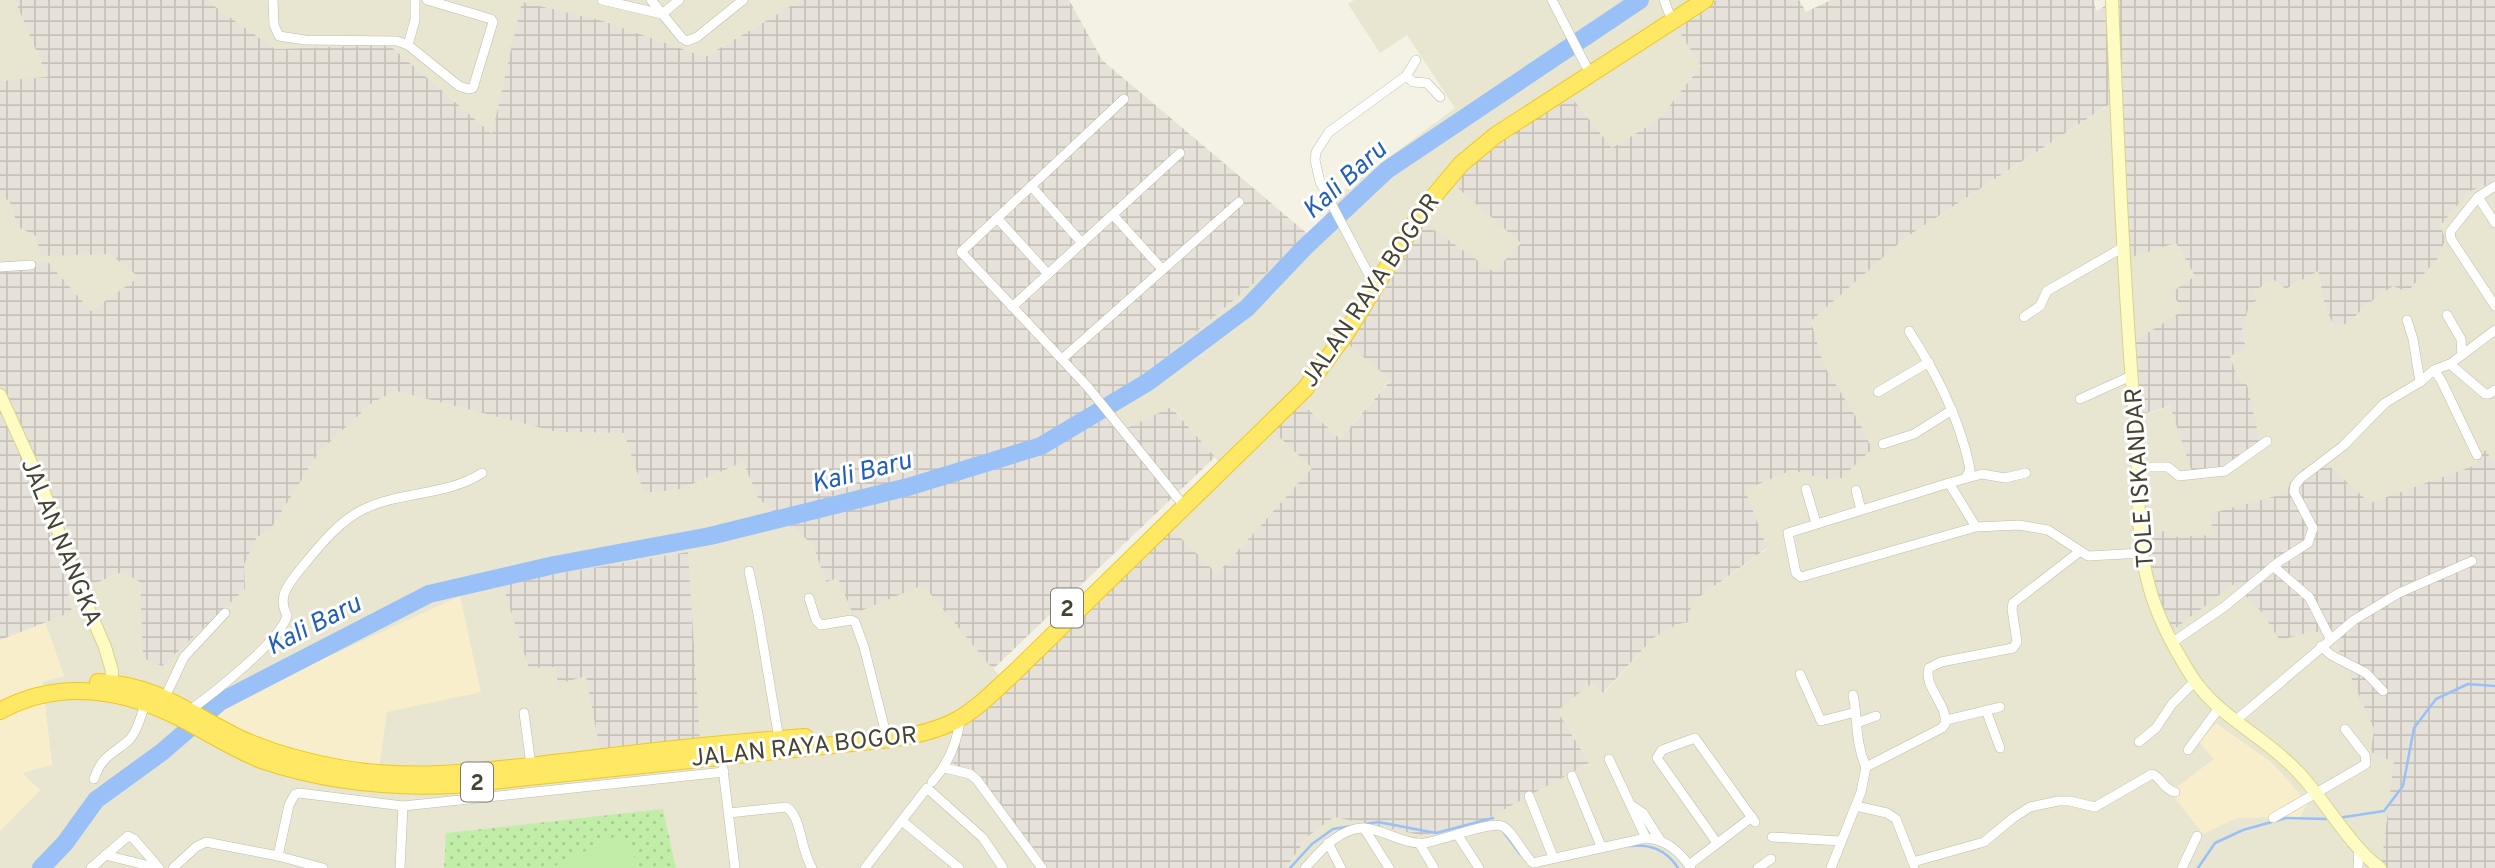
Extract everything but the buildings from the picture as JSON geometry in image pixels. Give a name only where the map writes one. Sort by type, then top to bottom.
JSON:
[{"type":"highway","name":"JALAN RAYA BOGOR","points":[[237,743],[318,764],[380,774],[446,774],[531,765],[722,757],[779,739],[885,730],[924,724],[944,717],[962,706],[1010,663],[1322,367],[1416,204],[1463,149],[1583,59],[1666,4],[1689,0]]},
{"type":"highway","name":"JALAN RAYA BOGOR","points":[[1373,281],[1430,200],[1469,156],[1496,135],[1705,0]]},
{"type":"highway","name":"JALAN RAYA BOGOR","points":[[147,697],[165,698],[237,743],[292,770],[365,784],[454,785],[917,736],[936,731],[974,710],[1016,671],[1181,503]]},
{"type":"highway","name":"JALAN RAYA BOGOR","points":[[0,699],[27,688],[56,682],[111,688],[147,697],[189,714]]},
{"type":"highway","name":"JALAN RAYA BOGOR","points":[[0,712],[27,699],[55,692],[111,688]]},
{"type":"main road","name":"TOLE ISKANDAR","points":[[2112,0],[2122,248],[2143,553],[2149,587],[2195,681],[2219,708],[2279,754],[2321,798],[2356,844],[2380,868]]},
{"type":"main road","name":"JALAN NANGKA","points":[[0,395],[42,487],[105,648],[112,670],[111,688]]},
{"type":"street","points":[[273,0],[274,25],[279,36],[305,40],[397,41],[408,45],[459,86],[473,88],[492,19],[427,0]]},
{"type":"street","points":[[408,45],[415,20],[415,0]]},
{"type":"street","points":[[651,0],[682,38],[691,41],[743,0]]},
{"type":"street","points":[[662,14],[679,0]]},
{"type":"street","points":[[1552,0],[1583,59]]},
{"type":"street","points":[[609,1],[662,14]]},
{"type":"street","points":[[1373,281],[1324,191],[1316,169],[1316,152],[1329,132],[1406,75],[1416,60]]},
{"type":"street","points":[[1406,75],[1413,82],[1427,83],[1440,97]]},
{"type":"street","points":[[1124,99],[961,252],[1087,386],[1181,503]]},
{"type":"street","points":[[1012,307],[1180,153]]},
{"type":"street","points":[[1031,186],[1082,243]]},
{"type":"street","points":[[2495,186],[2478,197],[2451,227],[2450,234],[2495,306]]},
{"type":"street","points":[[2478,197],[2495,223]]},
{"type":"street","points":[[1062,359],[1239,202]]},
{"type":"street","points":[[1113,215],[1162,269]]},
{"type":"street","points":[[997,218],[1048,274]]},
{"type":"street","points":[[2024,317],[2040,306],[2047,291],[2122,248]]},
{"type":"street","points":[[0,267],[31,265]]},
{"type":"street","points":[[2447,315],[2461,340],[2462,355]]},
{"type":"street","points":[[2407,320],[2420,382]]},
{"type":"street","points":[[2174,642],[2224,607],[2273,566],[2304,547],[2313,534],[2313,528],[2294,496],[2295,485],[2301,478],[2343,446],[2385,403],[2420,382],[2434,370],[2450,364],[2495,330]]},
{"type":"street","points":[[1909,331],[1929,362],[1952,410],[1969,464],[1970,470],[1966,477]]},
{"type":"street","points":[[1878,392],[1929,362]]},
{"type":"street","points":[[2450,364],[2484,394],[2495,390]]},
{"type":"street","points":[[2434,370],[2477,455]]},
{"type":"street","points":[[2080,399],[2131,376]]},
{"type":"street","points":[[1883,444],[1914,434],[1952,410]]},
{"type":"street","points":[[2138,467],[2168,467],[2179,477],[2224,472],[2267,441]]},
{"type":"street","points":[[189,714],[236,674],[281,627],[286,615],[282,603],[285,590],[328,537],[351,516],[380,503],[454,486],[482,473]]},
{"type":"street","points":[[2026,473],[2005,478],[1982,474],[1966,477],[1788,533],[1796,573],[1801,577],[1976,527],[2036,527],[2059,535],[2079,552],[2094,557],[2143,553]]},
{"type":"street","points":[[1949,483],[1976,527]]},
{"type":"street","points":[[1806,489],[1816,523]]},
{"type":"street","points":[[1856,490],[1861,510]]},
{"type":"street","points":[[1866,767],[1942,728],[1946,720],[1928,677],[1929,668],[1941,662],[2013,648],[2017,642],[2012,609],[2014,601],[2079,552]]},
{"type":"street","points":[[2235,721],[2354,620],[2399,593],[2472,561]]},
{"type":"street","points":[[2273,566],[2309,597],[2330,638]]},
{"type":"street","points":[[749,571],[779,739]]},
{"type":"street","points":[[809,597],[816,620],[821,625],[851,620],[855,622],[867,657],[885,730]]},
{"type":"street","points":[[165,698],[184,657],[225,613]]},
{"type":"street","points":[[2321,646],[2331,655],[2366,673],[2384,691]]},
{"type":"street","points":[[1800,674],[1821,721],[1856,712]]},
{"type":"street","points":[[2139,742],[2156,728],[2172,704],[2195,681]]},
{"type":"street","points":[[1831,868],[1856,806],[1866,767],[1858,747],[1853,695]]},
{"type":"street","points":[[94,779],[108,754],[131,739],[147,697]]},
{"type":"street","points":[[1946,720],[2000,707]]},
{"type":"street","points":[[2188,750],[2219,708]]},
{"type":"street","points":[[1986,710],[2000,748]]},
{"type":"street","points":[[524,713],[531,765]]},
{"type":"street","points":[[1857,723],[1876,716]]},
{"type":"street","points":[[867,867],[944,768],[958,733],[960,720]]},
{"type":"street","points":[[2273,818],[2321,798],[2366,764],[2365,754],[2345,729]]},
{"type":"street","points":[[1306,868],[1328,843],[1348,832],[1364,828],[1419,843],[1495,825],[1508,830],[1521,852],[1535,866],[1553,857],[1646,838],[1660,840],[1674,848],[1690,866],[1717,843],[1753,820],[1695,738],[1658,752],[1659,760],[1717,843]]},
{"type":"street","points":[[278,856],[289,805],[295,794],[299,793],[404,806],[722,757],[735,868]]},
{"type":"street","points":[[1609,760],[1646,838]]},
{"type":"street","points":[[944,768],[970,774],[977,780],[1042,868]]},
{"type":"street","points":[[1856,806],[1887,813],[1896,820],[1914,865],[1984,842],[2030,807],[2058,801],[2095,807],[2151,774],[2170,791],[2175,792]]},
{"type":"street","points":[[1572,776],[1601,846]]},
{"type":"street","points":[[930,785],[983,838],[1003,868]]},
{"type":"street","points":[[1529,796],[1553,857]]},
{"type":"street","points":[[1631,805],[1643,813],[1660,840]]},
{"type":"street","points":[[400,868],[404,806]]},
{"type":"street","points":[[729,813],[786,807],[796,817],[805,857],[812,868]]},
{"type":"street","points":[[902,821],[959,868]]},
{"type":"street","points":[[1364,828],[1389,868]]},
{"type":"street","points":[[1457,834],[1479,868]]},
{"type":"street","points":[[91,868],[123,838],[131,836],[158,868]]},
{"type":"street","points":[[2182,868],[2197,836]]},
{"type":"street","points":[[1772,837],[1840,841]]},
{"type":"street","points":[[173,868],[196,847],[206,842],[323,868]]},
{"type":"street","points":[[1328,843],[1341,868]]},
{"type":"street","points":[[1419,843],[1434,868]]},
{"type":"street","points":[[2356,844],[2358,868]]},
{"type":"street","points":[[105,855],[158,868]]},
{"type":"street","points":[[1758,868],[1771,859]]},
{"type":"shaded area","points":[[0,0],[15,0],[47,78],[0,81]]},
{"type":"shaded area","points":[[15,0],[209,0],[275,49],[389,45],[492,134],[522,2],[603,21],[705,57],[801,0],[1069,0],[1102,60],[1310,236],[1109,405],[1127,428],[1171,407],[1215,457],[993,669],[923,585],[853,614],[838,578],[826,582],[813,545],[758,498],[743,462],[681,489],[644,493],[624,433],[557,432],[396,391],[373,402],[319,452],[270,530],[257,537],[244,565],[245,589],[162,666],[143,658],[140,582],[122,572],[68,595],[72,612],[0,640],[0,264],[47,261],[91,311],[139,277],[110,254],[41,256],[36,236],[18,227],[10,203],[0,192],[0,81],[47,77]]},
{"type":"shaded area","points":[[209,0],[801,0],[705,57],[603,21],[493,135],[389,45],[275,49]]},
{"type":"shaded area","points":[[1354,0],[1716,0],[1675,25],[1701,66],[1658,120],[1612,148],[1572,98],[1451,182],[1522,243],[1494,273],[1418,219],[1391,379],[1340,439],[1296,398],[1313,467],[1217,574],[1170,527],[1227,472],[1172,407],[1127,428],[1108,406],[1310,236],[1341,193],[1455,108],[1407,35],[1380,53],[1348,4]]},
{"type":"shaded area","points":[[1716,0],[1799,0],[1806,12],[1831,0],[2094,0],[2096,11],[2116,0],[2495,0],[2495,182],[2468,192],[2441,225],[2445,240],[2438,258],[2407,292],[2393,286],[2366,305],[2349,323],[2334,327],[2325,306],[2318,271],[2286,289],[2274,280],[2253,291],[2258,299],[2249,306],[2242,330],[2246,349],[2230,356],[2237,376],[2247,385],[2260,442],[2220,471],[2193,475],[2170,406],[2136,416],[2130,344],[2184,310],[2171,293],[2195,276],[2176,243],[2126,259],[2122,96],[1905,238],[1811,321],[1823,364],[1859,422],[1872,449],[1841,478],[1824,479],[1792,470],[1745,490],[1767,548],[1691,603],[1689,622],[1678,624],[1653,638],[1603,693],[1592,683],[1557,711],[1589,763],[1472,827],[1420,835],[1334,817],[1307,837],[1286,868],[1042,868],[979,779],[946,759],[962,722],[1170,527],[1217,574],[1312,468],[1270,428],[1296,398],[1340,439],[1391,380],[1342,339],[1417,218],[1494,272],[1521,243],[1451,182],[1487,147],[1572,98],[1612,148],[1658,120],[1701,66],[1675,25]]},
{"type":"shaded area","points":[[2123,96],[2127,258],[2176,243],[2195,276],[2184,310],[2137,416],[2247,385],[2237,376],[2230,355],[2246,349],[2242,330],[2252,292],[2274,280],[2287,289],[2318,271],[2325,306],[2334,327],[2349,323],[2366,305],[2393,286],[2445,240],[2441,225],[2468,192],[2495,182],[2495,868],[1286,868],[1307,837],[1334,817],[1420,835],[1589,764],[1556,711],[1592,683],[1604,693],[1653,638],[1678,624],[1691,603],[1767,549],[1744,490],[1792,470],[1824,479],[1859,422],[1822,364],[1811,321],[1905,238]]},
{"type":"shaded area","points":[[0,192],[10,203],[18,227],[36,236],[110,254],[140,277],[91,311],[47,261],[0,264]]},
{"type":"shaded area","points":[[396,391],[557,432],[625,433],[681,489],[743,462],[758,498],[813,545],[826,581],[838,577],[923,585],[1009,687],[979,779],[1042,868],[676,868],[663,810],[447,833],[444,868],[0,868],[0,831],[40,790],[22,773],[52,764],[42,681],[64,676],[45,622],[72,612],[67,596],[122,572],[140,582],[140,594],[244,565],[257,537],[270,530],[319,452],[373,402]]},
{"type":"shaded area","points":[[2485,450],[2495,464],[2495,868],[2381,868],[2394,762],[2371,752],[2374,729],[2333,637],[2314,631],[2280,640],[2260,610],[2234,584],[2169,633],[2140,535],[2166,531],[2172,537],[2214,535],[2209,514],[2287,493],[2292,475],[2322,460],[2370,503],[2476,465]]},
{"type":"shaded area","points":[[688,552],[700,742],[600,750],[586,676],[558,684],[555,667],[529,668],[502,583]]},
{"type":"shaded area","points":[[460,596],[481,692],[387,712],[379,769],[268,749],[212,717],[232,701]]},
{"type":"shaded area","points":[[45,622],[64,676],[42,682],[52,765],[22,773],[40,790],[0,831],[0,640]]},
{"type":"shaded area","points":[[2216,723],[2271,762],[2308,803],[2300,817],[2237,818],[2203,834],[2170,792],[2214,759],[2199,742]]},
{"type":"green space","points":[[663,809],[676,868],[444,868],[446,833]]},
{"type":"green space","points":[[622,833],[640,868],[551,868]]},
{"type":"waterway","name":"Kali Baru","points":[[41,868],[65,843],[96,800],[162,752],[220,702],[429,594],[554,565],[710,536],[908,487],[1041,446],[1148,382],[1247,308],[1304,248],[1387,170],[1640,0]]},
{"type":"waterway","points":[[2338,818],[2384,811],[2403,786],[2414,728],[2436,699],[2468,684],[2495,686]]},
{"type":"waterway","points":[[1290,868],[1312,844],[1333,829],[1378,822],[1436,833],[1493,818]]},
{"type":"waterway","points":[[2198,868],[2215,843],[2243,830],[2286,818],[2328,819]]},
{"type":"waterway","points":[[1503,831],[1520,854]]},
{"type":"waterway","points":[[1628,846],[1657,849],[1668,856],[1678,868]]}]
